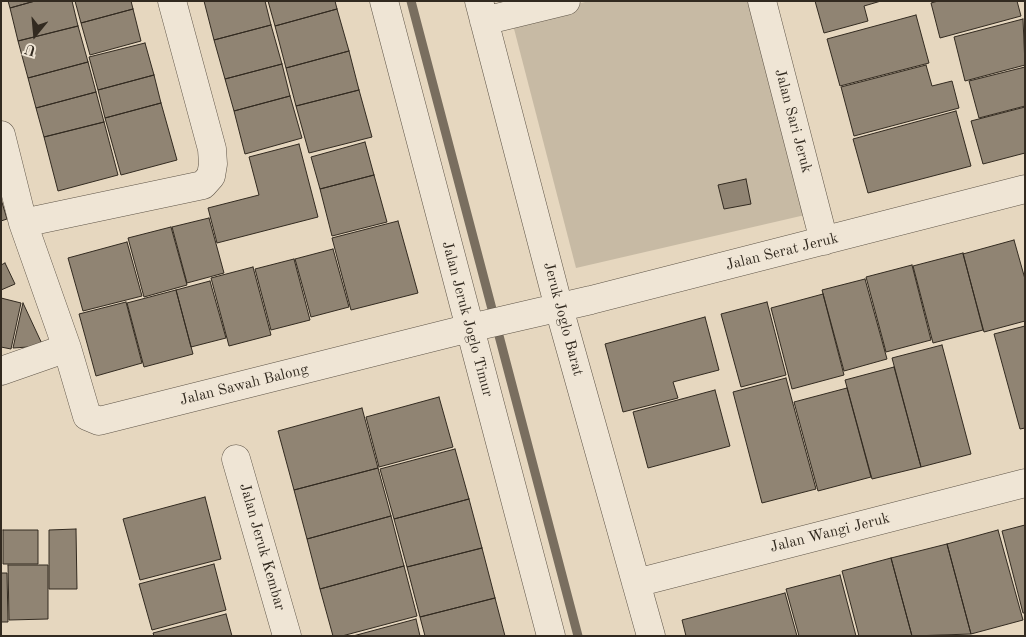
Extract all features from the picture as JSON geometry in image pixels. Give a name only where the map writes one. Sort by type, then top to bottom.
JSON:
[{"type":"street","points":[[23,223],[203,185],[211,176],[212,149],[172,1]]},
{"type":"street","name":"Jalan Jeruk Joglo Timur","points":[[384,1],[480,326],[552,636]]},
{"type":"street","points":[[482,11],[566,1]]},
{"type":"street","name":"Jalan Sari Jeruk","points":[[762,1],[824,241]]},
{"type":"street","name":"Jeruk Joglo Barat","points":[[482,11],[549,310],[636,583],[651,636]]},
{"type":"street","points":[[1,135],[23,223],[67,348],[1,371]]},
{"type":"street","name":"Jalan Serat Jeruk","points":[[549,310],[1025,189]]},
{"type":"street","name":"Jalan Sawah Balong","points":[[67,348],[87,416],[99,421],[549,310]]},
{"type":"street","name":"Jalan Jeruk Kembar","points":[[236,458],[287,636]]},
{"type":"street","name":"Jalan Wangi Jeruk","points":[[636,583],[1025,483]]},
{"type":"shaded area","points":[[589,1],[764,1],[818,212],[576,268],[512,21]]},
{"type":"building","points":[[8,1],[35,1],[10,8]]},
{"type":"building","points":[[35,1],[72,1],[78,26],[18,41],[10,8]]},
{"type":"building","points":[[75,1],[131,1],[133,9],[81,23]]},
{"type":"building","points":[[204,1],[265,1],[271,25],[214,40]]},
{"type":"building","points":[[268,1],[335,1],[337,9],[275,26]]},
{"type":"building","points":[[815,1],[881,1],[864,6],[868,21],[824,33]]},
{"type":"building","points":[[938,1],[1017,1],[1021,16],[940,38],[931,3]]},
{"type":"building","points":[[133,9],[141,41],[90,55],[81,23]]},
{"type":"building","points":[[337,9],[349,51],[286,68],[275,26]]},
{"type":"building","points":[[916,15],[929,63],[840,86],[827,39]]},
{"type":"building","points":[[1023,19],[1025,65],[965,81],[954,37]]},
{"type":"building","points":[[271,25],[282,64],[225,79],[214,40]]},
{"type":"building","points":[[78,26],[88,62],[28,78],[18,41]]},
{"type":"building","points":[[145,43],[154,75],[98,90],[89,57]]},
{"type":"building","points":[[349,51],[359,90],[296,106],[286,68]]},
{"type":"building","points":[[88,62],[96,92],[36,108],[28,78]]},
{"type":"building","points":[[282,64],[290,96],[234,111],[225,79]]},
{"type":"building","points":[[926,65],[932,86],[952,81],[959,108],[854,136],[841,87]]},
{"type":"building","points":[[1025,67],[1025,106],[979,118],[969,81]]},
{"type":"building","points":[[154,75],[161,103],[105,118],[98,90]]},
{"type":"building","points":[[359,90],[372,137],[309,153],[296,106]]},
{"type":"building","points":[[96,92],[104,122],[44,137],[36,108]]},
{"type":"building","points":[[290,96],[302,138],[245,154],[234,111]]},
{"type":"building","points":[[161,103],[177,160],[121,175],[105,118]]},
{"type":"building","points":[[1025,107],[1025,153],[983,164],[971,121]]},
{"type":"building","points":[[956,111],[971,166],[868,193],[853,139]]},
{"type":"building","points":[[104,122],[118,175],[58,191],[44,137]]},
{"type":"building","points":[[365,142],[374,175],[320,189],[311,157]]},
{"type":"building","points":[[299,144],[318,217],[217,243],[208,208],[259,195],[249,157]]},
{"type":"building","points":[[374,175],[387,222],[332,236],[320,189]]},
{"type":"building","points":[[746,179],[751,204],[724,209],[718,185]]},
{"type":"building","points":[[1,199],[7,219],[1,221]]},
{"type":"building","points":[[209,218],[224,273],[187,283],[172,227]]},
{"type":"building","points":[[398,221],[418,293],[351,310],[332,238]]},
{"type":"building","points":[[171,227],[187,285],[144,297],[128,238]]},
{"type":"building","points":[[1014,240],[1025,279],[1025,321],[984,332],[963,254]]},
{"type":"building","points":[[127,242],[142,296],[83,311],[68,258]]},
{"type":"building","points":[[333,249],[349,307],[311,317],[295,259]]},
{"type":"building","points":[[963,253],[983,330],[933,343],[913,266]]},
{"type":"building","points":[[294,259],[310,320],[271,330],[255,269]]},
{"type":"building","points":[[5,263],[15,284],[1,290],[1,265]]},
{"type":"building","points":[[912,265],[931,340],[886,352],[866,277]]},
{"type":"building","points":[[253,267],[271,335],[229,346],[211,278]]},
{"type":"building","points":[[865,279],[887,359],[844,371],[822,290]]},
{"type":"building","points":[[210,281],[226,338],[191,347],[176,290]]},
{"type":"building","points":[[176,290],[193,354],[144,367],[127,303]]},
{"type":"building","points":[[823,294],[844,375],[792,389],[771,308]]},
{"type":"building","points":[[1,298],[21,303],[11,349],[1,347]]},
{"type":"building","points":[[126,302],[142,363],[96,376],[79,314]]},
{"type":"building","points":[[767,302],[786,375],[741,387],[721,314]]},
{"type":"building","points":[[23,303],[43,346],[13,348]]},
{"type":"building","points":[[705,317],[719,370],[673,382],[678,398],[623,412],[605,344]]},
{"type":"building","points":[[1025,326],[1025,428],[1020,429],[994,334]]},
{"type":"building","points":[[942,345],[971,454],[921,467],[892,358]]},
{"type":"building","points":[[894,367],[921,467],[872,479],[845,380]]},
{"type":"building","points":[[786,378],[816,489],[762,503],[733,392]]},
{"type":"building","points":[[847,388],[871,477],[818,491],[794,402]]},
{"type":"building","points":[[715,390],[730,446],[648,468],[633,412]]},
{"type":"building","points":[[439,397],[453,447],[379,467],[366,417]]},
{"type":"building","points":[[362,408],[378,468],[294,490],[278,431]]},
{"type":"building","points":[[455,449],[469,499],[394,519],[380,469]]},
{"type":"building","points":[[378,468],[391,516],[307,539],[294,490]]},
{"type":"building","points":[[205,497],[221,559],[140,580],[123,519]]},
{"type":"building","points":[[469,499],[482,548],[407,567],[394,519]]},
{"type":"building","points":[[391,516],[404,566],[320,589],[307,539]]},
{"type":"building","points":[[1025,525],[1025,613],[1023,613],[1002,531]]},
{"type":"building","points":[[76,529],[77,589],[49,589],[49,530]]},
{"type":"building","points":[[3,530],[38,530],[38,564],[3,564]]},
{"type":"building","points":[[998,530],[1023,620],[971,634],[947,544]]},
{"type":"building","points":[[947,544],[971,634],[912,636],[891,558]]},
{"type":"building","points":[[482,548],[495,598],[420,617],[407,567]]},
{"type":"building","points":[[891,558],[912,636],[859,636],[842,571]]},
{"type":"building","points":[[214,564],[226,610],[152,630],[139,584]]},
{"type":"building","points":[[8,565],[48,565],[48,619],[9,620]]},
{"type":"building","points":[[404,566],[417,616],[342,636],[333,636],[320,589]]},
{"type":"building","points":[[1,573],[7,573],[8,622],[1,622]]},
{"type":"building","points":[[840,575],[856,636],[799,636],[786,589]]},
{"type":"building","points":[[785,593],[797,636],[686,636],[682,620]]},
{"type":"building","points":[[495,598],[505,636],[425,636],[420,617]]},
{"type":"building","points":[[226,614],[232,636],[154,636],[153,633]]},
{"type":"building","points":[[416,619],[420,636],[353,636]]},
{"type":"waterway","points":[[411,1],[578,636]]}]
